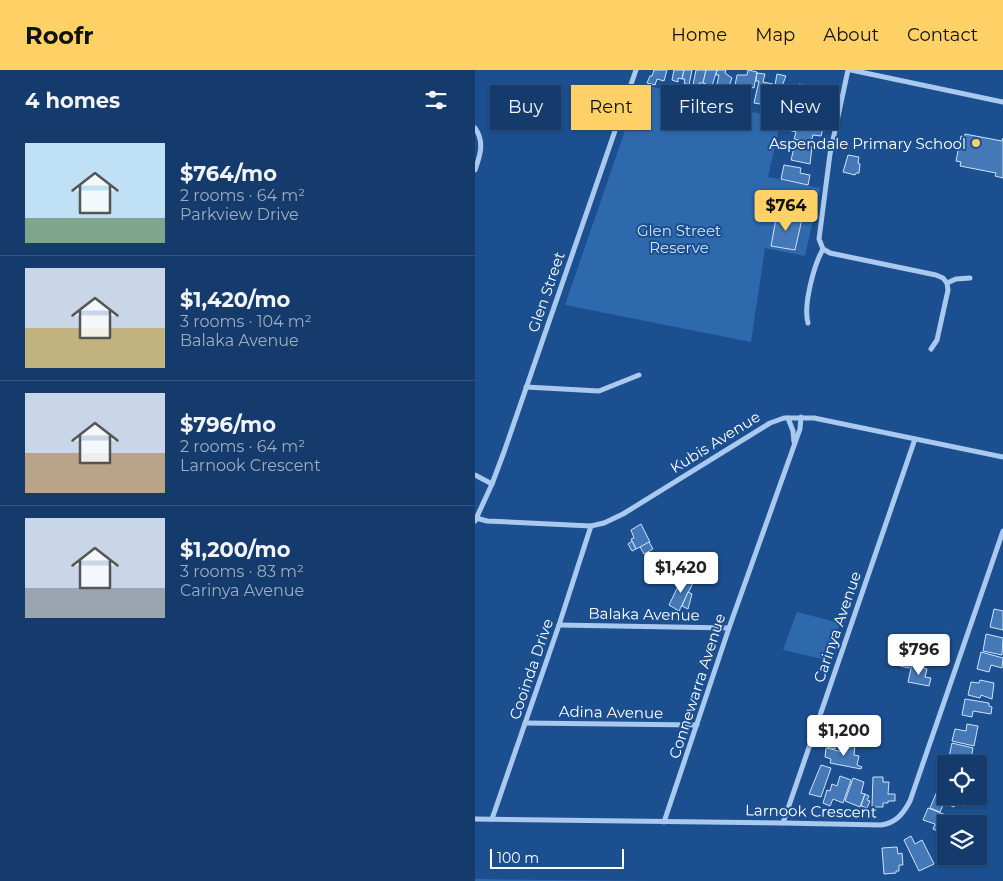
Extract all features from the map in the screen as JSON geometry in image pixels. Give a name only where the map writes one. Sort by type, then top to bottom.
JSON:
[{"type":"street","name":"Glen Street","points":[[476,519],[492,484],[636,70]]},
{"type":"street","points":[[931,349],[937,340],[948,290],[947,283],[943,278],[937,275],[830,252],[823,249],[819,239],[830,154],[849,70],[1003,102]]},
{"type":"street","points":[[475,128],[481,140],[482,150],[475,170]]},
{"type":"street","points":[[808,322],[805,314],[814,269],[816,260],[823,249]]},
{"type":"street","points":[[947,283],[956,279],[970,278]]},
{"type":"street","points":[[526,387],[599,391],[639,375]]},
{"type":"street","name":"Connewarra Avenue","points":[[664,822],[729,628],[800,429],[801,417]]},
{"type":"street","points":[[788,418],[793,431],[794,445]]},
{"type":"street","name":"Kubis Avenue","points":[[476,519],[487,522],[591,526],[604,523],[623,514],[770,422],[788,418],[814,418],[1003,458]]},
{"type":"street","name":"Carinya Avenue","points":[[783,823],[915,439]]},
{"type":"street","points":[[475,475],[492,484]]},
{"type":"street","name":"Cooinda Drive","points":[[492,819],[591,526]]},
{"type":"street","name":"Larnook Crescent","points":[[475,820],[783,823],[881,826],[889,824],[905,812],[914,790],[1003,531]]},
{"type":"street","name":"Balaka Avenue","points":[[559,625],[729,628]]},
{"type":"street","name":"Adina Avenue","points":[[525,723],[697,725]]},
{"type":"green space","name":"Glen Street Reserve","points":[[651,86],[661,89],[661,130],[751,130],[751,112],[761,114],[761,130],[779,130],[768,177],[820,188],[805,256],[765,248],[751,342],[565,305],[625,130],[651,130]]},
{"type":"green space","points":[[797,612],[840,623],[827,660],[783,650]]},
{"type":"green space","points":[[475,879],[650,881],[475,881]]},
{"type":"building","points":[[654,70],[667,70],[664,81],[657,79],[655,85],[647,83]]},
{"type":"building","points":[[674,70],[684,70],[682,79],[678,78],[678,82],[672,80]]},
{"type":"building","points":[[684,70],[692,70],[689,85],[684,83],[685,79],[682,79]]},
{"type":"building","points":[[696,70],[706,70],[703,83],[693,85]]},
{"type":"building","points":[[706,70],[717,70],[712,85],[703,83]]},
{"type":"building","points":[[717,70],[726,70],[725,73],[732,78],[729,85],[717,85],[719,75],[716,75]]},
{"type":"building","points":[[748,70],[757,72],[754,88],[751,87],[751,85],[735,85],[737,75],[747,75]]},
{"type":"building","points":[[757,73],[765,74],[763,82],[773,84],[761,85],[761,104],[754,103],[759,81],[756,81]]},
{"type":"building","points":[[777,74],[786,76],[782,85],[775,85]]},
{"type":"building","points":[[788,130],[822,130],[821,136],[813,135],[811,143],[794,139],[796,132]]},
{"type":"building","points":[[965,134],[1002,141],[1003,138],[1003,178],[995,176],[996,173],[960,166],[961,162],[956,161],[961,136],[965,137]]},
{"type":"building","points":[[795,144],[812,147],[810,164],[791,160]]},
{"type":"building","points":[[848,155],[859,157],[859,173],[855,175],[843,172]]},
{"type":"building","points":[[784,165],[801,168],[800,173],[810,175],[808,185],[781,179]]},
{"type":"building","points":[[777,213],[802,219],[795,250],[771,246]]},
{"type":"building","points":[[641,524],[650,542],[636,549],[631,539],[634,538],[631,530]]},
{"type":"building","points":[[632,541],[636,549],[632,551],[628,544]]},
{"type":"building","points":[[649,542],[653,549],[644,554],[640,547]]},
{"type":"building","points":[[691,555],[696,556],[693,566],[685,563],[688,556],[690,557]]},
{"type":"building","points":[[682,578],[693,583],[679,611],[669,605]]},
{"type":"building","points":[[688,592],[692,594],[688,609],[682,606]]},
{"type":"building","points":[[994,609],[1003,611],[1003,630],[990,627]]},
{"type":"building","points":[[986,634],[1003,638],[1002,655],[983,651]]},
{"type":"building","points":[[981,652],[1003,658],[1002,668],[991,665],[989,672],[977,669]]},
{"type":"building","points":[[902,658],[910,660],[909,668],[900,666]]},
{"type":"building","points":[[912,664],[927,669],[925,677],[931,678],[929,686],[908,682]]},
{"type":"building","points":[[980,680],[994,683],[992,699],[981,695],[980,698],[968,695],[971,682],[979,683]]},
{"type":"building","points":[[965,699],[989,703],[989,706],[992,707],[991,714],[973,711],[972,717],[962,715]]},
{"type":"building","points":[[967,724],[978,726],[974,746],[952,741],[955,729],[966,731]]},
{"type":"building","points":[[829,739],[837,741],[835,749],[827,747]]},
{"type":"building","points":[[845,743],[855,745],[854,755],[859,756],[857,765],[862,767],[861,769],[830,763],[831,759],[825,757],[826,748],[843,752]]},
{"type":"building","points":[[952,743],[973,748],[972,755],[949,755]]},
{"type":"building","points":[[821,765],[831,768],[821,797],[809,794]]},
{"type":"building","points":[[840,776],[851,780],[843,803],[833,799],[830,806],[823,803],[827,790],[830,791],[832,784],[837,786]]},
{"type":"building","points":[[873,777],[883,777],[883,782],[889,782],[888,794],[895,794],[895,801],[883,803],[883,807],[872,807]]},
{"type":"building","points":[[853,778],[864,782],[861,793],[865,794],[860,807],[845,801]]},
{"type":"building","points":[[937,791],[937,805],[943,805],[940,812],[930,808]]},
{"type":"building","points":[[865,794],[869,796],[867,800],[870,801],[867,808],[861,806]]},
{"type":"building","points":[[928,808],[946,815],[937,815],[937,831],[933,829],[935,824],[923,820]]},
{"type":"building","points":[[911,836],[915,844],[922,840],[934,864],[919,871],[904,840]]},
{"type":"building","points":[[897,847],[898,854],[902,853],[903,865],[899,865],[899,871],[896,871],[896,873],[884,874],[882,848]]},
{"type":"place","name":"Aspendale Primary School","points":[[976,143]]}]
